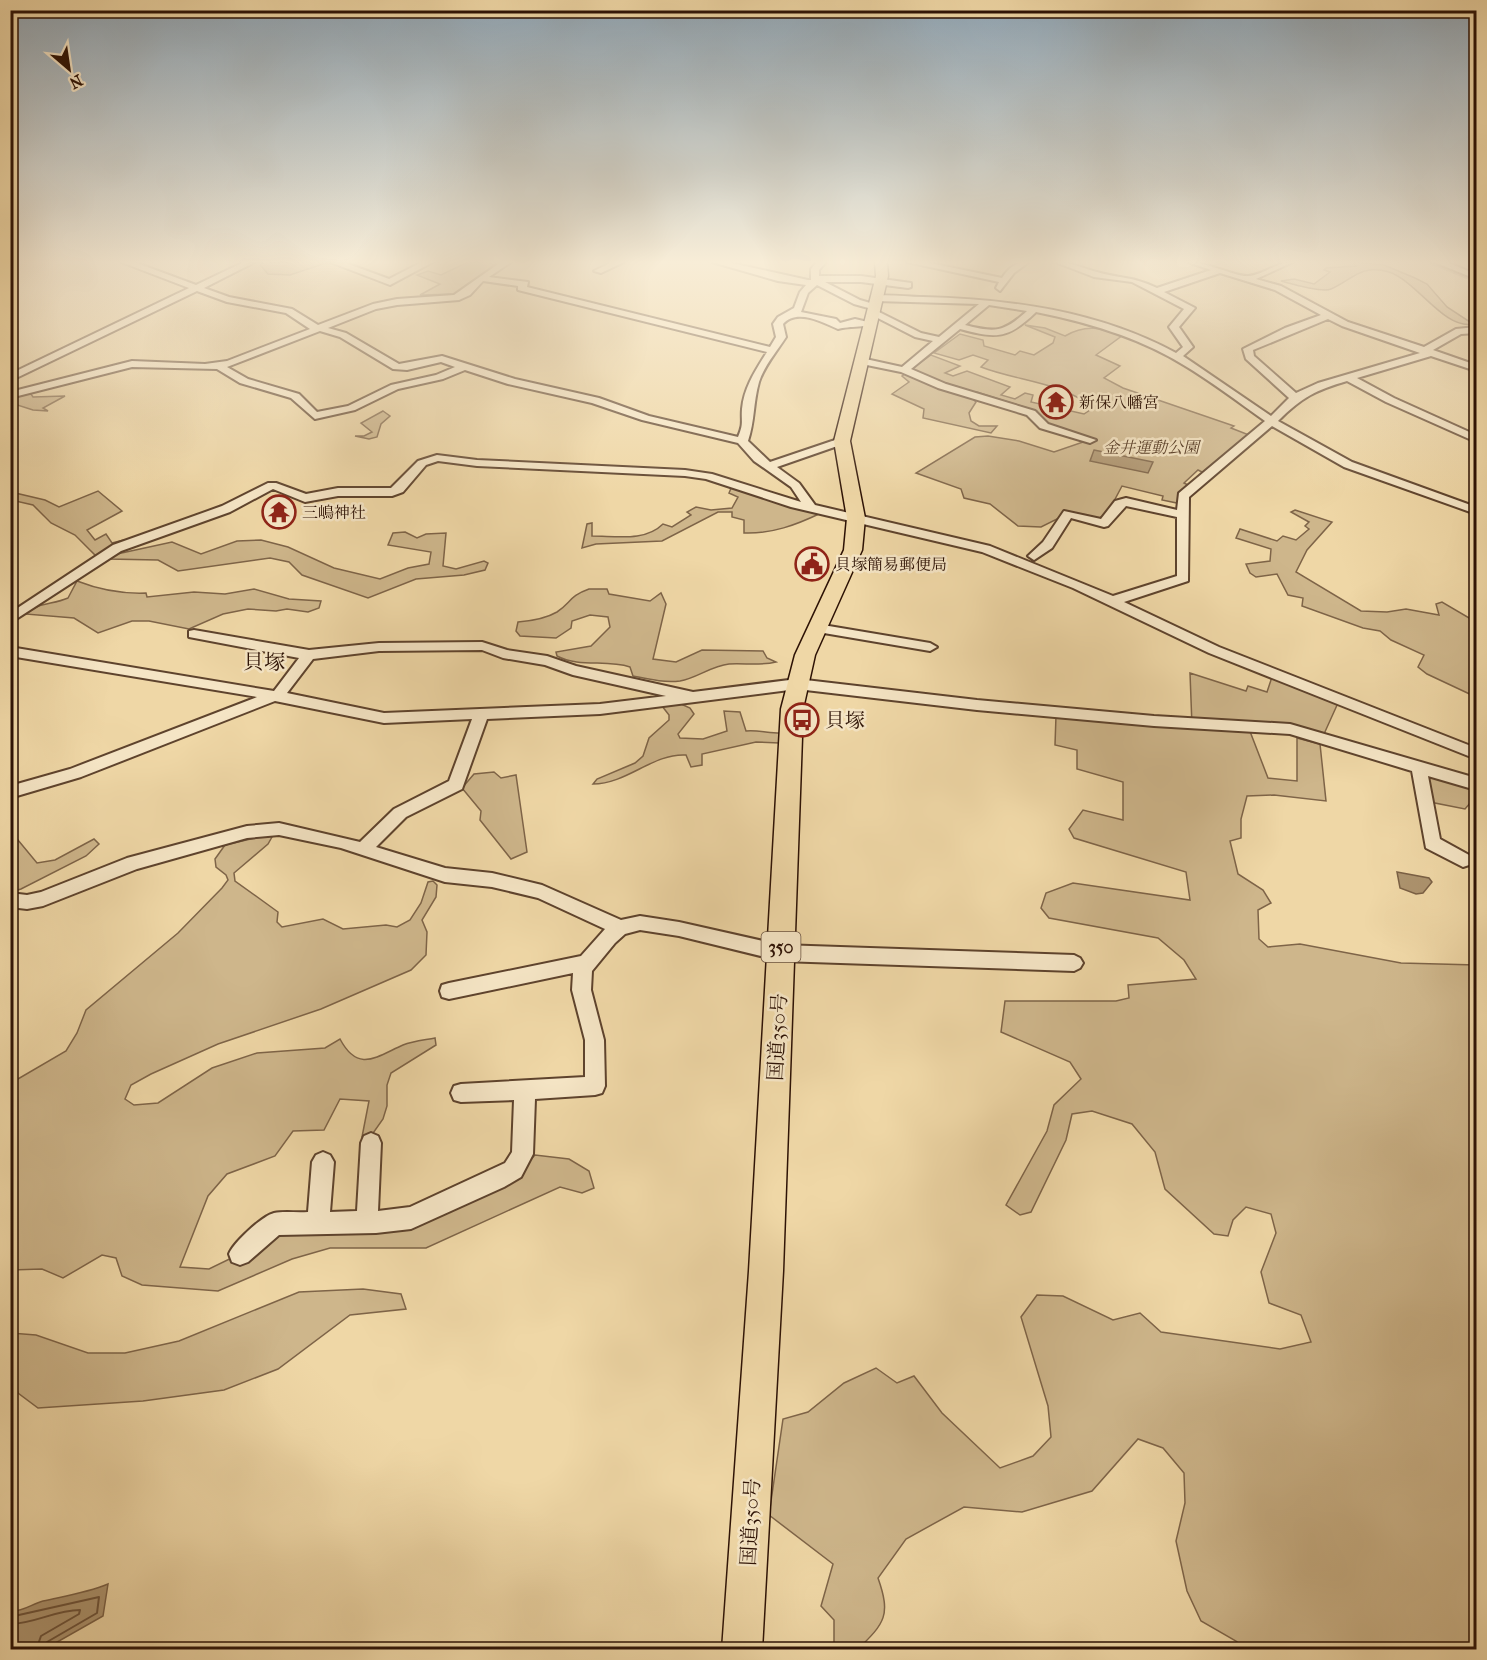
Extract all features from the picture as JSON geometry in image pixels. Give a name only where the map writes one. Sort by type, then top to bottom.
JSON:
[{"type":"highway","name":"国道350号","points":[[742,1650],[766,1271],[791,723],[797,684],[805,655],[848,565],[855,538],[856,518],[842,441],[866,339]]},
{"type":"street","points":[[10,378],[90,339]]},
{"type":"street","points":[[10,395],[37,390],[90,373],[131,364],[220,366],[291,339]]},
{"type":"street","points":[[351,339],[397,367],[407,367],[437,358],[512,382],[596,400],[656,421],[742,441],[769,466],[795,485],[809,506]]},
{"type":"street","points":[[729,339],[772,350]]},
{"type":"street","points":[[742,441],[749,423],[747,410],[755,379],[779,339]]},
{"type":"street","points":[[1137,339],[1177,357],[1210,376],[1310,446],[1354,467],[1476,511]]},
{"type":"street","points":[[1177,357],[1188,347],[1183,339]]},
{"type":"street","points":[[1268,339],[1248,349],[1249,357],[1295,398]]},
{"type":"street","points":[[1393,339],[1476,368]]},
{"type":"street","points":[[1112,601],[1183,578],[1185,494],[1295,398],[1322,385],[1427,352],[1447,339]]},
{"type":"street","points":[[904,370],[942,340]]},
{"type":"street","points":[[861,361],[904,370],[942,386],[1031,413],[1044,426],[1090,440]]},
{"type":"street","points":[[220,366],[224,371],[247,382],[298,397],[315,416],[351,408],[395,387],[439,377],[464,367]]},
{"type":"street","points":[[1350,378],[1476,440]]},
{"type":"street","points":[[769,466],[842,441]]},
{"type":"street","points":[[10,619],[117,548],[226,509],[273,485],[305,498],[338,492],[392,492],[399,490],[422,463],[432,459],[685,473],[728,481],[795,504],[986,549],[1112,601],[1214,650],[1476,754]]},
{"type":"street","points":[[1034,556],[1047,548],[1055,539],[1062,520],[1068,514],[1104,523],[1119,504],[1126,502],[1183,515]]},
{"type":"street","points":[[817,628],[930,647]]},
{"type":"street","points":[[194,634],[309,655],[379,647],[482,646],[495,649],[503,654],[547,661],[620,681],[680,692],[694,699]]},
{"type":"street","points":[[10,651],[217,684],[384,718],[600,709],[694,699],[797,684],[830,686],[977,705],[1154,721],[1271,726],[1321,736],[1476,784]]},
{"type":"street","points":[[10,792],[75,773],[275,696],[309,655]]},
{"type":"street","points":[[363,849],[400,813],[456,785],[482,713]]},
{"type":"street","points":[[1419,766],[1432,843],[1463,860]]},
{"type":"street","points":[[10,900],[27,902],[43,899],[133,863],[247,832],[279,829],[313,835],[445,874],[492,880],[542,892],[620,928]]},
{"type":"street","points":[[461,1093],[595,1086],[592,1026],[581,979],[588,962],[607,937],[620,928],[640,923],[680,929],[781,953],[1074,963]]},
{"type":"street","points":[[449,991],[588,962]]},
{"type":"street","points":[[240,1254],[275,1224],[367,1222],[411,1218],[463,1197],[513,1170],[522,1154],[525,1090]]},
{"type":"street","points":[[367,1222],[371,1143]]},
{"type":"street","points":[[318,1222],[323,1162]]},
{"type":"green space","name":"金井運動公園","points":[[953,339],[981,339],[984,346],[1015,355],[1020,351],[1034,355],[1053,343],[1054,339],[1117,339],[1096,355],[1120,366],[1104,378],[1123,388],[1234,426],[1231,428],[1249,435],[1204,473],[1198,470],[1184,483],[1190,486],[1179,495],[1177,503],[1162,500],[1163,496],[1122,486],[1104,520],[1069,513],[1041,527],[1018,526],[990,504],[964,498],[961,489],[916,473],[975,437],[988,436],[1019,441],[1054,452],[1089,440],[1052,427],[1037,411],[977,392],[971,397],[976,402],[969,413],[971,421],[979,426],[997,426],[991,433],[923,418],[924,409],[892,394],[909,382],[902,376],[931,355],[960,366],[945,373],[953,376],[967,371],[1010,387],[1001,395],[1015,399],[1025,393],[1033,395],[1031,402],[1084,414],[1093,408],[1081,399],[1054,387],[981,367],[988,360],[973,355],[959,360],[934,353]]},
{"type":"green space","points":[[10,389],[28,390],[33,397],[65,396],[43,408],[48,411],[33,410],[11,403]]},
{"type":"green space","points":[[383,411],[390,416],[381,424],[377,437],[369,439],[355,436],[364,436],[372,432],[361,423]]},
{"type":"green space","points":[[732,486],[821,513],[784,528],[744,533],[744,520],[732,517],[732,512],[718,512],[662,541],[596,544],[582,548],[587,524],[592,523],[592,536],[630,537],[656,530],[663,524],[672,527],[691,515],[687,512],[696,507],[711,510],[732,508],[738,497],[729,493]]},
{"type":"green space","points":[[98,491],[122,511],[87,530],[95,540],[106,534],[112,543],[124,540],[125,543],[96,556],[75,535],[51,523],[33,505],[11,500],[11,492],[45,500],[59,507]]},
{"type":"green space","points":[[1295,510],[1332,522],[1307,550],[1296,572],[1361,611],[1387,612],[1406,609],[1439,615],[1436,604],[1442,602],[1476,622],[1476,697],[1427,674],[1418,667],[1424,655],[1391,640],[1380,631],[1363,628],[1302,606],[1303,598],[1288,595],[1277,574],[1256,577],[1250,573],[1246,564],[1270,561],[1271,549],[1236,538],[1240,529],[1277,541],[1283,536],[1296,540],[1309,529],[1305,526],[1309,522],[1291,512]]},
{"type":"green space","points":[[405,532],[417,538],[426,534],[446,533],[443,566],[456,569],[484,561],[488,563],[485,570],[464,575],[416,579],[368,598],[302,575],[289,562],[270,558],[178,571],[158,560],[109,559],[117,554],[172,542],[201,554],[237,541],[261,540],[288,547],[334,568],[380,579],[408,568],[429,564],[431,552],[388,545],[393,533]]},
{"type":"green space","points":[[77,581],[111,591],[146,593],[147,597],[194,592],[225,594],[254,589],[289,599],[321,601],[319,608],[308,612],[287,609],[276,611],[248,609],[223,614],[189,629],[149,621],[132,621],[98,633],[74,618],[25,614],[35,607],[68,598]]},
{"type":"green space","points":[[589,589],[607,589],[609,594],[650,601],[661,593],[666,604],[653,659],[676,662],[702,650],[763,651],[767,658],[776,662],[729,664],[680,681],[662,681],[633,676],[630,667],[575,662],[557,656],[556,652],[591,646],[610,627],[608,617],[590,615],[572,621],[571,628],[556,638],[520,636],[516,631],[518,622],[552,614],[562,609],[578,594]]},
{"type":"green space","points":[[1190,673],[1246,691],[1248,686],[1267,692],[1272,677],[1338,703],[1324,734],[1274,723],[1246,721],[1268,778],[1297,781],[1297,738],[1320,744],[1326,801],[1274,795],[1247,796],[1241,819],[1241,838],[1230,841],[1238,874],[1263,890],[1271,903],[1258,910],[1259,939],[1268,947],[1300,944],[1401,963],[1476,965],[1476,1649],[1246,1649],[1201,1621],[1187,1591],[1176,1541],[1185,1503],[1184,1473],[1163,1448],[1138,1439],[1092,1491],[1022,1512],[964,1507],[906,1539],[878,1578],[885,1610],[880,1625],[858,1649],[831,1649],[834,1643],[834,1620],[821,1606],[833,1564],[769,1515],[783,1419],[808,1412],[844,1383],[876,1368],[897,1383],[914,1376],[942,1413],[1000,1468],[1033,1456],[1051,1437],[1048,1406],[1021,1317],[1037,1295],[1063,1296],[1113,1320],[1140,1313],[1161,1332],[1280,1349],[1311,1342],[1301,1315],[1269,1303],[1261,1272],[1276,1233],[1271,1214],[1246,1207],[1233,1220],[1228,1236],[1214,1234],[1165,1189],[1155,1152],[1132,1124],[1092,1111],[1072,1114],[1066,1140],[1031,1212],[1020,1215],[1006,1205],[1047,1131],[1054,1105],[1081,1079],[1070,1062],[1001,1032],[1005,1001],[1116,1001],[1129,998],[1128,985],[1196,979],[1184,960],[1158,938],[1049,918],[1041,908],[1046,893],[1073,883],[1190,900],[1186,872],[1074,838],[1069,829],[1083,810],[1123,820],[1123,782],[1077,769],[1077,750],[1055,745],[1056,716],[1192,726]]},
{"type":"green space","points":[[681,704],[690,708],[694,714],[678,734],[680,738],[703,739],[727,731],[724,711],[740,712],[746,731],[780,733],[779,743],[756,742],[702,754],[702,765],[691,767],[686,755],[674,756],[651,763],[617,779],[593,784],[597,779],[635,763],[643,756],[649,738],[669,720],[669,715],[662,706]]},
{"type":"green space","points":[[494,772],[501,778],[516,775],[527,852],[511,859],[480,820],[481,811],[462,788],[474,774]]},
{"type":"green space","points":[[1425,772],[1476,787],[1476,803],[1471,802],[1465,809],[1430,802]]},
{"type":"green space","points":[[13,834],[37,863],[55,860],[94,839],[99,844],[86,856],[11,892],[10,835]]},
{"type":"green space","points":[[267,835],[272,837],[268,844],[234,873],[235,881],[278,912],[277,922],[282,927],[323,919],[343,929],[386,925],[397,927],[410,920],[421,903],[428,882],[433,881],[437,885],[436,897],[422,920],[427,932],[426,955],[411,970],[321,1009],[218,1044],[151,1074],[131,1085],[125,1099],[134,1105],[158,1103],[212,1068],[257,1053],[325,1048],[340,1039],[354,1056],[368,1059],[415,1042],[435,1038],[436,1045],[391,1073],[387,1085],[387,1106],[383,1119],[371,1136],[362,1137],[369,1101],[340,1099],[324,1130],[293,1131],[275,1156],[227,1174],[208,1196],[180,1267],[209,1269],[287,1231],[392,1226],[522,1168],[535,1155],[569,1159],[589,1171],[594,1188],[582,1193],[560,1187],[426,1248],[330,1248],[292,1259],[218,1291],[142,1285],[122,1276],[116,1258],[102,1255],[63,1278],[42,1269],[11,1270],[11,1083],[66,1051],[77,1033],[86,1010],[178,933],[222,888],[228,880],[226,875],[216,867],[215,859],[225,845]]},
{"type":"green space","points":[[363,1289],[401,1294],[406,1309],[350,1315],[278,1369],[224,1390],[143,1401],[38,1408],[18,1393],[11,1366],[11,1333],[36,1335],[88,1353],[125,1353],[179,1341],[299,1292]]},
{"type":"water","points":[[1094,450],[1153,462],[1148,473],[1090,461]]},
{"type":"water","points":[[1397,872],[1429,878],[1432,882],[1423,893],[1416,894],[1400,888]]},
{"type":"water","points":[[108,1584],[103,1616],[45,1649],[11,1649],[11,1611]]},
{"type":"place","name":"新保八幡宮","points":[[1056,402]]},
{"type":"place","name":"三嶋神社","points":[[279,512]]},
{"type":"place","name":"貝塚簡易郵便局","points":[[812,564]]},
{"type":"place","name":"貝塚","points":[[802,720]]},
{"type":"district","name":"貝塚","points":[[264,662]]}]
